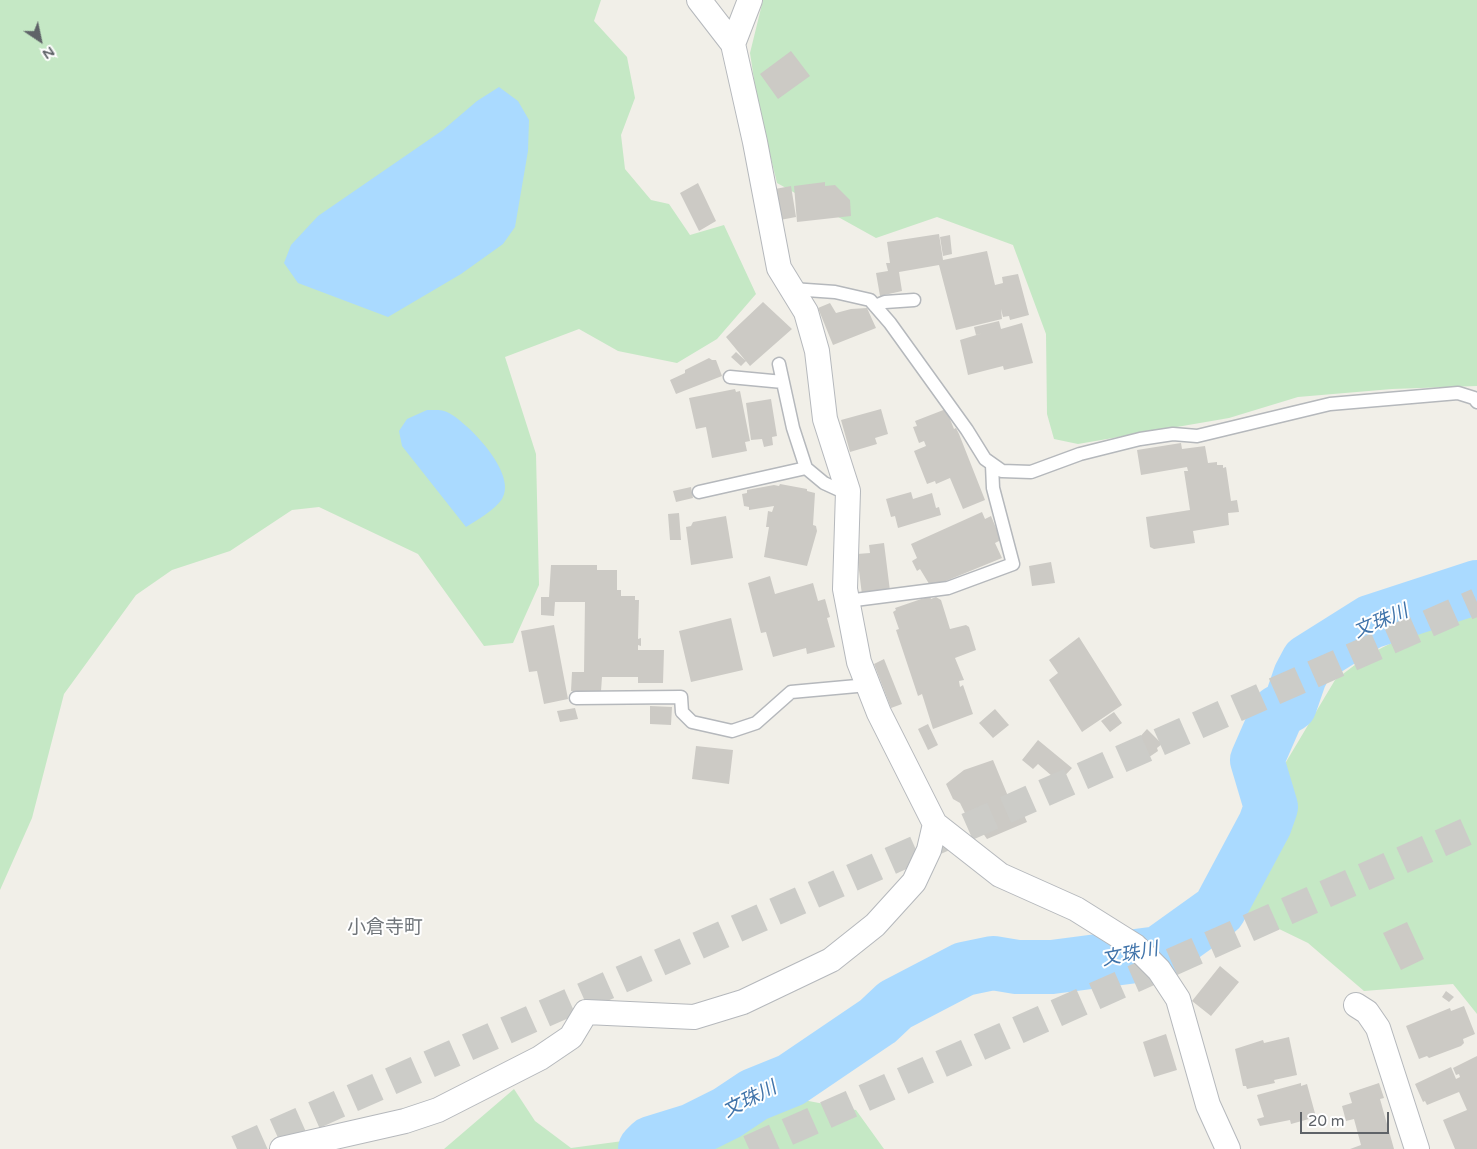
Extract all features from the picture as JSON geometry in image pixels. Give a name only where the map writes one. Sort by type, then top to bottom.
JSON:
[{"type":"street","points":[[699,0],[733,44],[755,142],[779,268],[806,312],[817,351],[825,419],[848,494],[845,589],[847,601],[859,662],[879,713],[935,824],[1000,875],[1076,909],[1135,946],[1159,970],[1178,1000],[1208,1105],[1228,1149]]},
{"type":"street","points":[[733,44],[750,0]]},
{"type":"street","points":[[282,1149],[396,1123],[438,1110],[540,1058],[571,1037],[586,1012],[694,1016],[743,1002],[831,960],[876,925],[914,882],[929,850],[935,824]]},
{"type":"street","points":[[1356,1005],[1367,1012],[1378,1028],[1417,1149]]},
{"type":"lane","points":[[792,289],[835,292],[870,300],[890,323],[967,430],[985,460],[1002,472],[1031,472],[1080,454],[1140,439],[1173,434],[1198,436],[1330,404],[1458,393],[1474,398],[1477,402]]},
{"type":"lane","points":[[875,306],[885,302],[914,300]]},
{"type":"lane","points":[[779,364],[793,428],[806,468],[824,483],[848,494]]},
{"type":"lane","points":[[730,377],[783,382]]},
{"type":"lane","points":[[847,601],[948,588],[1013,564],[992,488],[992,465]]},
{"type":"lane","points":[[699,492],[806,468]]},
{"type":"lane","points":[[576,698],[681,697],[682,712],[692,722],[732,731],[756,723],[791,692],[868,685]]},
{"type":"green space","points":[[0,0],[601,0],[594,21],[627,57],[635,98],[621,135],[625,169],[651,200],[669,204],[690,235],[724,225],[756,294],[717,339],[677,363],[618,351],[579,329],[505,357],[536,454],[539,585],[513,643],[484,646],[418,554],[319,507],[292,510],[230,551],[172,570],[136,595],[64,694],[32,818],[0,890]]},
{"type":"green space","points":[[763,0],[1477,0],[1477,386],[1392,389],[1298,397],[1229,418],[1078,444],[1054,439],[1047,414],[1046,334],[1013,245],[937,217],[876,238],[777,183],[758,106],[750,53]]},
{"type":"green space","points":[[1477,613],[1477,1014],[1453,984],[1364,991],[1308,943],[1244,912],[1292,808],[1283,767],[1335,680],[1368,655],[1403,637]]},
{"type":"green space","points":[[514,1089],[535,1121],[571,1148],[645,1138],[798,1099],[856,1110],[884,1149],[444,1149]]},
{"type":"water","points":[[499,87],[518,101],[529,120],[528,151],[515,227],[503,244],[461,274],[388,317],[298,283],[284,263],[291,245],[318,216],[443,130],[477,101]]},
{"type":"water","points":[[427,410],[447,412],[458,419],[479,438],[498,464],[503,477],[505,489],[502,499],[490,511],[466,527],[402,446],[399,431],[407,419]]},
{"type":"building","points":[[791,51],[810,76],[778,99],[760,74]]},
{"type":"building","points":[[825,182],[825,186],[835,185],[850,200],[851,216],[797,222],[794,186]]},
{"type":"building","points":[[698,183],[716,221],[699,231],[680,193]]},
{"type":"building","points":[[791,186],[796,217],[780,220],[775,189]]},
{"type":"building","points":[[939,234],[943,260],[987,251],[995,285],[1003,283],[1002,277],[1018,274],[1029,315],[1010,320],[1009,316],[1003,317],[1001,309],[1002,319],[956,330],[939,265],[899,272],[902,291],[880,296],[876,273],[888,271],[886,263],[890,263],[887,242]]},
{"type":"building","points":[[950,235],[952,254],[943,256],[940,237]]},
{"type":"building","points":[[763,302],[792,329],[750,366],[726,337]]},
{"type":"building","points":[[830,303],[836,313],[851,309],[867,308],[876,328],[833,345],[818,308]]},
{"type":"building","points":[[999,321],[1001,329],[1022,323],[1033,363],[1004,370],[1003,366],[968,375],[960,340],[983,333],[976,335],[974,327]]},
{"type":"building","points":[[736,352],[746,361],[741,366],[731,357]]},
{"type":"building","points":[[709,358],[716,360],[722,376],[676,394],[670,380]]},
{"type":"building","points":[[735,389],[736,392],[740,391],[750,441],[745,442],[747,451],[712,458],[706,427],[696,429],[689,398]]},
{"type":"building","points":[[771,399],[777,436],[772,437],[773,445],[764,447],[762,439],[751,440],[746,403]]},
{"type":"building","points":[[881,409],[888,434],[875,438],[877,444],[850,452],[841,420]]},
{"type":"building","points":[[946,409],[954,429],[956,428],[959,434],[985,500],[963,509],[950,478],[936,484],[935,481],[927,484],[914,451],[926,446],[924,441],[919,443],[913,427],[917,426],[915,421]]},
{"type":"building","points":[[1181,443],[1182,449],[1205,446],[1208,463],[1217,462],[1217,465],[1223,465],[1223,468],[1226,467],[1231,501],[1237,500],[1239,512],[1228,513],[1229,525],[1193,531],[1195,543],[1154,549],[1150,547],[1146,517],[1190,510],[1184,471],[1188,471],[1187,467],[1141,475],[1137,450]]},
{"type":"building","points":[[780,484],[807,489],[807,491],[815,493],[813,525],[816,526],[817,531],[807,566],[764,557],[769,527],[766,527],[768,511],[772,512],[774,506],[749,510],[749,507],[744,506],[742,494],[747,493],[747,490],[774,485],[779,486]]},
{"type":"building","points":[[691,487],[693,498],[676,502],[673,491]]},
{"type":"building","points":[[911,492],[913,499],[932,493],[936,508],[939,507],[941,515],[898,528],[895,516],[891,517],[886,499]]},
{"type":"building","points":[[982,512],[985,519],[991,516],[1001,540],[995,543],[1002,558],[931,587],[920,569],[917,571],[912,561],[917,558],[911,544]]},
{"type":"building","points":[[679,513],[681,540],[670,540],[668,514]]},
{"type":"building","points":[[726,516],[733,558],[691,565],[686,527],[691,526],[693,522]]},
{"type":"building","points":[[884,543],[890,591],[862,595],[857,554],[870,553],[869,545]]},
{"type":"building","points":[[1051,562],[1055,583],[1032,586],[1029,566]]},
{"type":"building","points":[[551,565],[597,565],[597,570],[617,570],[617,590],[621,590],[621,596],[635,596],[635,600],[639,600],[638,639],[641,638],[641,646],[638,645],[638,650],[664,650],[663,683],[638,683],[638,677],[602,677],[601,691],[571,691],[572,672],[584,672],[585,602],[555,602],[554,616],[541,615],[541,597],[549,597]]},
{"type":"building","points":[[770,576],[775,594],[813,583],[818,601],[825,599],[830,617],[827,618],[835,647],[807,654],[806,648],[773,657],[766,632],[761,633],[748,583]]},
{"type":"building","points":[[930,596],[931,599],[936,597],[941,600],[950,629],[966,625],[969,627],[976,650],[955,658],[964,680],[959,681],[960,687],[963,685],[973,714],[933,729],[922,694],[918,696],[896,630],[899,629],[893,612],[896,610],[895,608]]},
{"type":"building","points":[[731,618],[743,670],[691,682],[679,631]]},
{"type":"building","points":[[554,625],[568,699],[544,704],[537,671],[529,672],[521,631]]},
{"type":"building","points":[[1079,637],[1122,705],[1082,732],[1049,680],[1058,673],[1049,660]]},
{"type":"building","points":[[884,659],[902,704],[891,708],[874,664]]},
{"type":"building","points":[[650,706],[672,707],[671,725],[650,724]]},
{"type":"building","points":[[575,708],[578,719],[560,722],[557,711]]},
{"type":"building","points":[[995,709],[1009,725],[993,738],[979,723]]},
{"type":"building","points":[[1114,712],[1122,723],[1110,732],[1101,721]]},
{"type":"building","points":[[928,724],[938,745],[928,750],[918,729]]},
{"type":"building","points":[[1147,729],[1162,744],[1157,748],[1158,751],[1136,766],[1134,764],[1137,760],[1129,749]]},
{"type":"building","points":[[1038,740],[1072,768],[1059,782],[1038,764],[1033,769],[1022,760]]},
{"type":"building","points":[[696,746],[733,750],[729,784],[692,779]]},
{"type":"building","points":[[993,760],[1010,801],[1017,799],[1027,822],[987,839],[970,815],[966,815],[960,803],[953,799],[946,784],[964,770]]},
{"type":"building","points":[[1407,922],[1424,959],[1401,970],[1383,933]]},
{"type":"building","points":[[1220,966],[1239,982],[1211,1016],[1192,1001]]},
{"type":"building","points":[[1446,991],[1454,997],[1449,1002],[1442,997]]},
{"type":"building","points":[[1464,1006],[1475,1034],[1463,1039],[1464,1043],[1461,1046],[1429,1058],[1427,1056],[1419,1059],[1406,1026],[1450,1008],[1451,1011]]},
{"type":"building","points":[[1166,1034],[1177,1070],[1154,1077],[1143,1042]]},
{"type":"building","points":[[1289,1037],[1297,1075],[1274,1080],[1275,1083],[1247,1089],[1246,1086],[1243,1086],[1235,1049],[1263,1040],[1264,1043]]},
{"type":"building","points":[[1477,1056],[1477,1149],[1455,1149],[1443,1120],[1467,1110],[1459,1092],[1427,1105],[1425,1101],[1423,1102],[1415,1084],[1451,1067],[1456,1079],[1460,1077],[1459,1074],[1456,1075],[1453,1068]]},
{"type":"building","points":[[1301,1083],[1301,1086],[1307,1084],[1316,1117],[1291,1124],[1290,1120],[1260,1126],[1257,1119],[1264,1117],[1257,1095]]},
{"type":"building","points":[[1379,1083],[1384,1098],[1380,1099],[1394,1149],[1350,1149],[1361,1145],[1354,1119],[1346,1121],[1342,1106],[1352,1103],[1349,1093]]},
{"type":"waterway","name":"文珠川","points":[[645,1149],[651,1143],[693,1130],[727,1113],[754,1095],[791,1080],[878,1021],[895,1005],[964,969],[993,963],[1017,967],[1052,967],[1159,953],[1219,910],[1265,824],[1271,807],[1257,760],[1278,712],[1290,705],[1300,676],[1308,661],[1370,622],[1477,587]]},
{"type":"tunnel","points":[[237,1149],[1477,602]]},
{"type":"tunnel","points":[[749,1149],[1477,827]]},
{"type":"district","name":"小倉寺町","points":[[385,928]]}]
